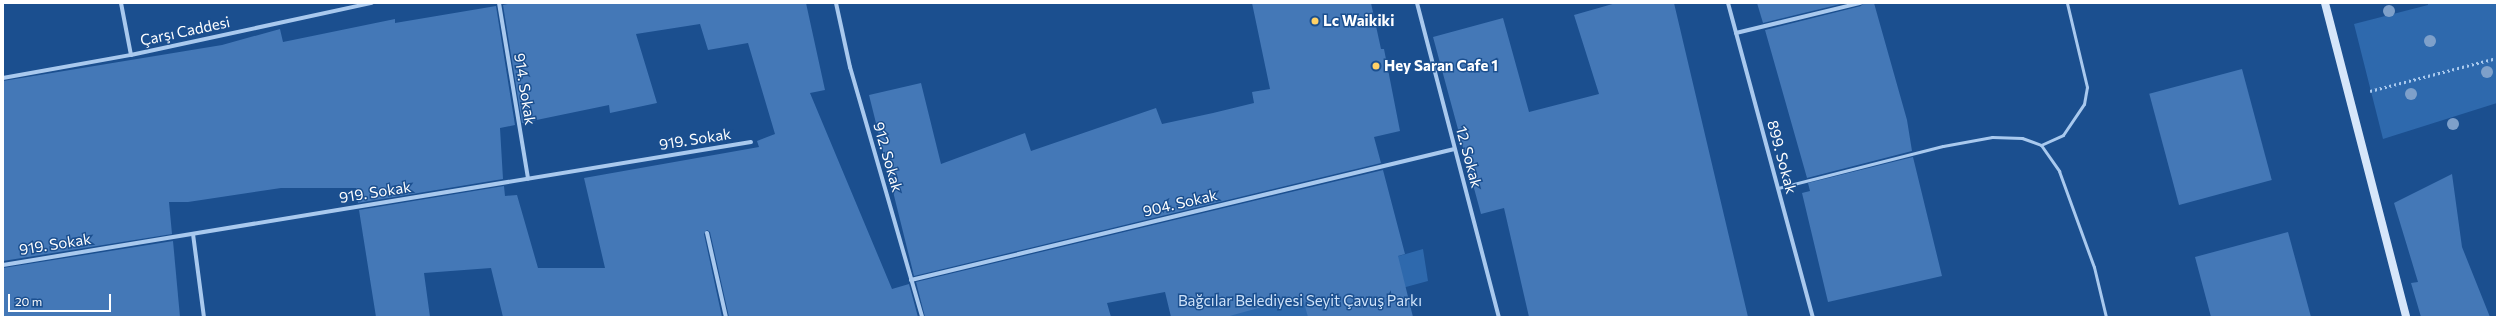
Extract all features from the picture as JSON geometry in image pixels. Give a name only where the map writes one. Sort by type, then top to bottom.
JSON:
[{"type":"main road","points":[[2325,3],[2406,317]]},
{"type":"street","points":[[121,3],[131,55]]},
{"type":"street","name":"Çarşı Caddesi","points":[[3,78],[131,55],[371,3]]},
{"type":"street","name":"914. Sokak","points":[[499,3],[528,179]]},
{"type":"street","name":"912. Sokak","points":[[836,3],[850,68],[922,317]]},
{"type":"street","name":"12. Sokak","points":[[1417,3],[1499,317]]},
{"type":"street","name":"899. Sokak","points":[[1728,3],[1813,317]]},
{"type":"street","points":[[1736,33],[1860,3]]},
{"type":"street","name":"919. Sokak","points":[[3,265],[751,142]]},
{"type":"street","name":"904. Sokak","points":[[911,280],[1454,149]]},
{"type":"street","points":[[707,233],[726,317]]},
{"type":"street","points":[[193,234],[204,317]]},
{"type":"lane","points":[[2042,145],[2063,135],[2084,104],[2087,87],[2067,3]]},
{"type":"lane","points":[[1778,188],[1964,142],[1992,137],[2022,138],[2042,145],[2059,171],[2078,219],[2094,267],[2106,317]]},
{"type":"path","points":[[2350,96],[2497,58]]},
{"type":"green space","points":[[2428,3],[2497,3],[2497,103],[2383,139],[2354,24],[2428,5]]},
{"type":"green space","name":"Bağcılar Belediyesi Seyit Çavuş Parkı","points":[[1423,249],[1428,281],[1310,313],[1311,317],[1189,317]]},
{"type":"building","points":[[513,3],[806,3],[825,90],[810,93],[892,289],[909,284],[918,317],[729,317],[710,232],[707,230],[704,234],[722,317],[503,317],[491,268],[424,273],[430,317],[376,317],[359,210],[504,186],[505,196],[517,195],[538,268],[605,268],[584,178],[759,147],[757,141],[775,134],[748,43],[708,50],[700,24],[636,34],[657,103],[610,113],[609,105],[522,123],[503,5]]},
{"type":"building","points":[[1252,3],[1371,3],[1381,49],[1384,49],[1400,131],[1374,137],[1381,163],[914,276],[869,95],[921,83],[941,164],[1025,133],[1031,151],[1156,108],[1162,124],[1213,113],[1254,103],[1252,92],[1270,89]]},
{"type":"building","points":[[1616,3],[1674,3],[1748,317],[1529,317],[1504,208],[1481,214],[1433,37],[1503,18],[1529,112],[1599,94],[1574,15]]},
{"type":"building","points":[[1757,3],[1845,3],[1763,23]]},
{"type":"building","points":[[1863,3],[1874,3],[1907,120],[1912,151],[1807,178],[1765,30],[1861,6]]},
{"type":"building","points":[[496,6],[515,125],[500,128],[503,179],[358,203],[356,188],[281,188],[188,202],[169,202],[172,234],[3,261],[3,81],[222,45],[280,29],[283,42],[395,19],[395,23]]},
{"type":"building","points":[[2242,69],[2272,180],[2179,205],[2149,94]]},
{"type":"building","points":[[1913,157],[1942,276],[1828,302],[1802,193],[1810,191],[1808,183]]},
{"type":"building","points":[[1383,170],[1405,254],[1398,256],[1413,317],[1308,317],[1302,296],[1226,317],[1171,317],[1165,292],[1107,303],[1111,317],[925,317],[916,282]]},
{"type":"building","points":[[2452,174],[2462,247],[2490,317],[2421,317],[2411,283],[2418,282],[2394,203]]},
{"type":"building","points":[[2288,232],[2311,317],[2211,317],[2195,257]]},
{"type":"building","points":[[173,241],[180,317],[3,317],[3,268]]},
{"type":"place","name":"Lc Waikiki","points":[[1315,21]]},
{"type":"place","name":"Hey Saran Cafe 1","points":[[1376,66]]}]
